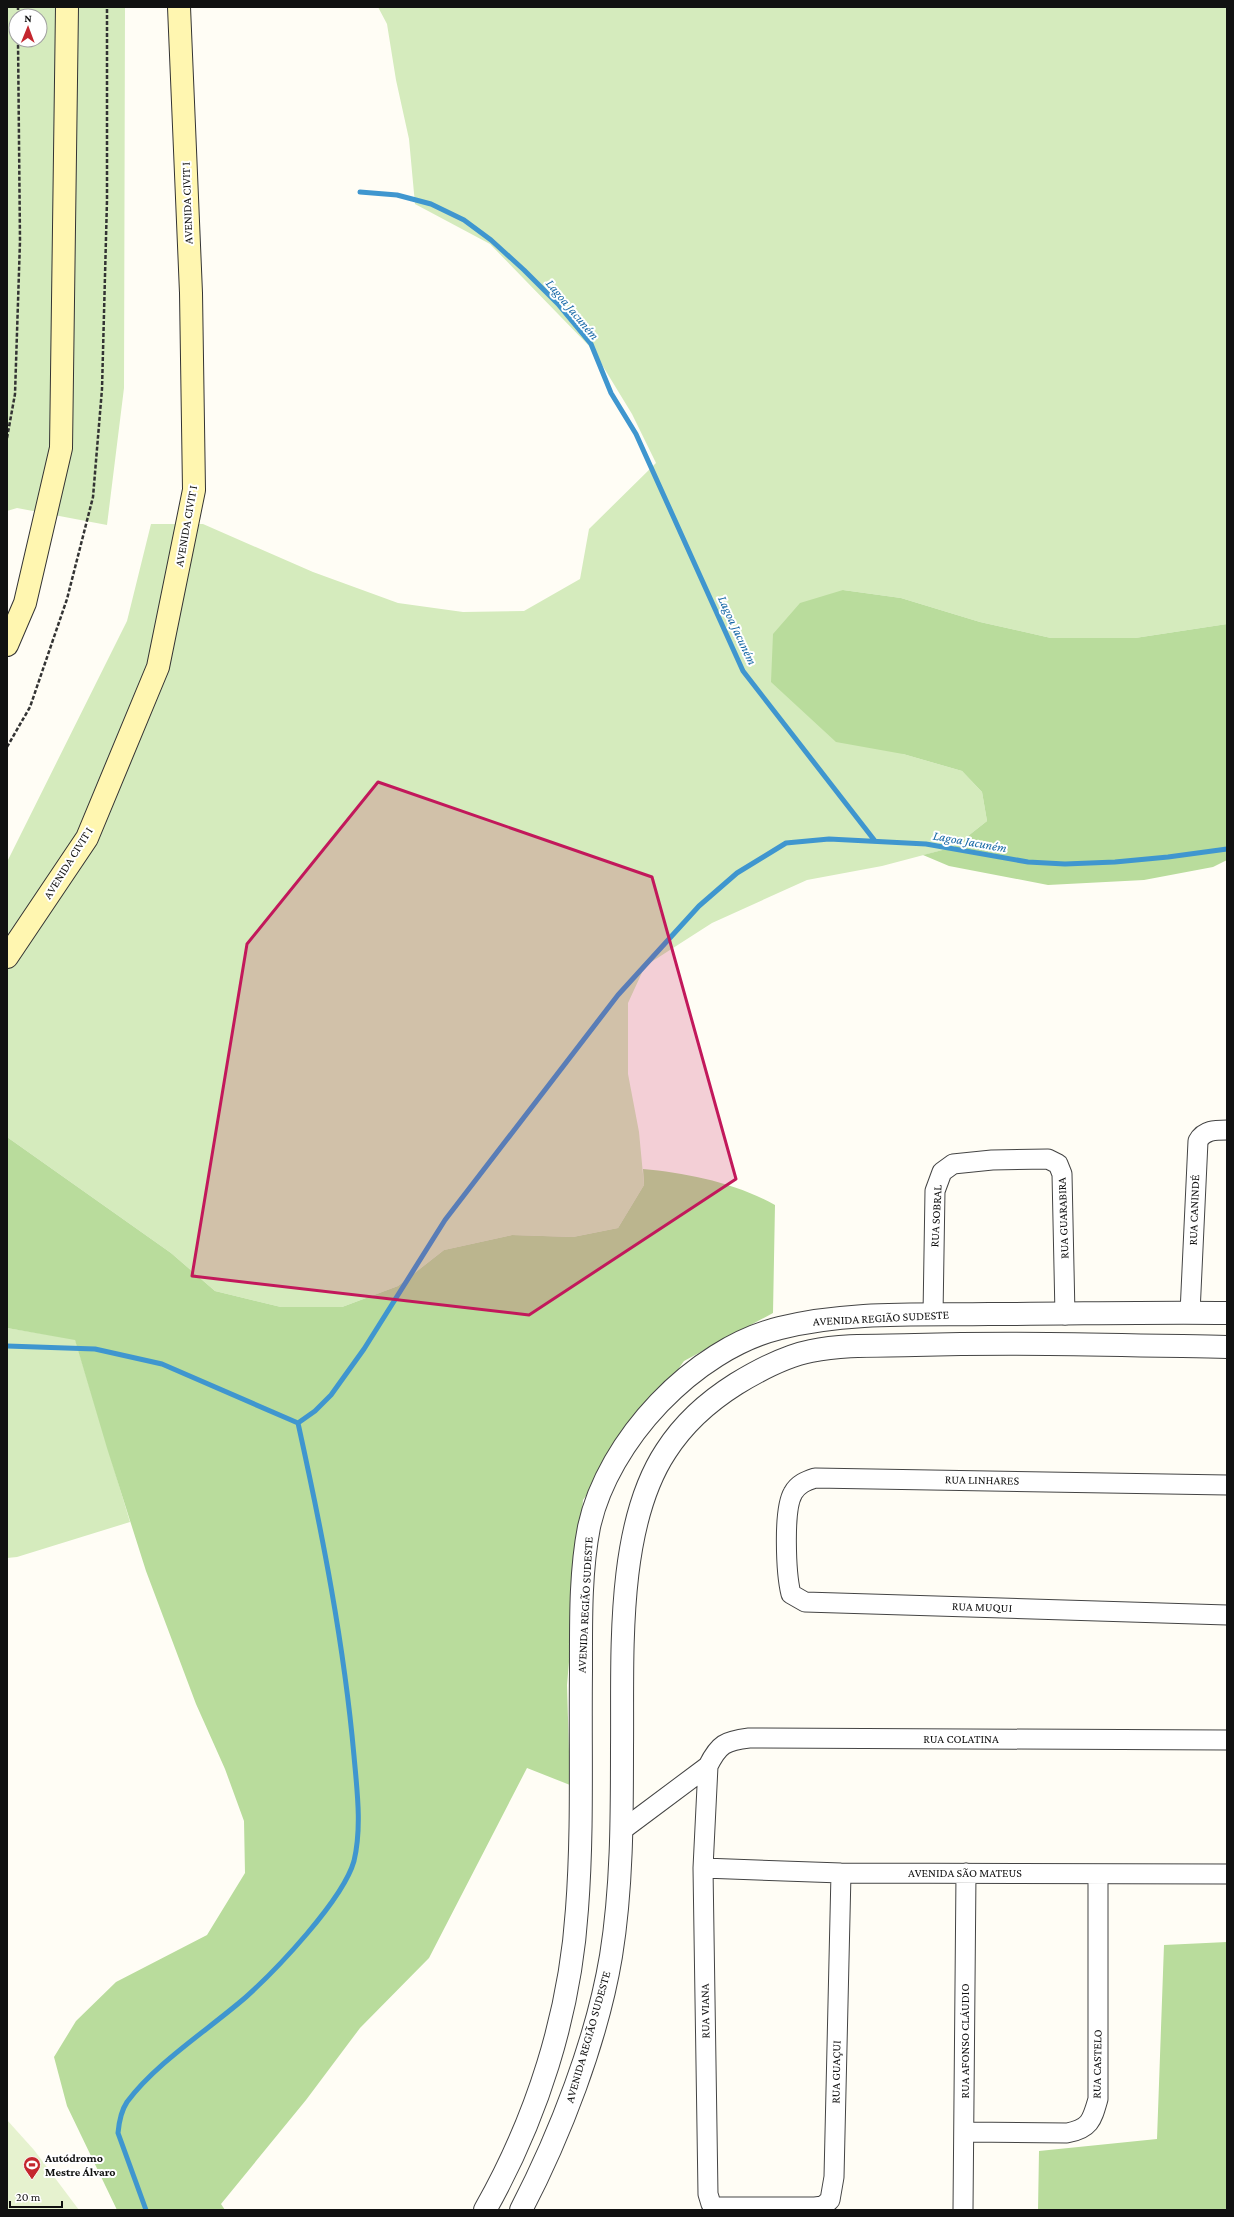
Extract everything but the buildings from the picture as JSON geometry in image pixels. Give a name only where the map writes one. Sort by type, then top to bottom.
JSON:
[{"type":"main road","points":[[7,646],[25,603],[61,448],[66,7]]},
{"type":"main road","name":"AVENIDA CIVIT I","points":[[7,957],[87,838],[158,667],[194,490],[191,292],[179,7]]},
{"type":"street","name":"RUA CANINDÉ","points":[[1190,1313],[1198,1141],[1209,1132],[1227,1130]]},
{"type":"street","name":"RUA SOBRAL","points":[[933,1315],[935,1191],[938,1179],[942,1172],[953,1164],[992,1160]]},
{"type":"street","name":"RUA GUARABIRA","points":[[992,1160],[1048,1160],[1054,1161],[1061,1169],[1065,1315]]},
{"type":"street","name":"AVENIDA REGIÃO SUDESTE","points":[[484,2210],[521,2139],[543,2084],[572,1965],[577,1909],[579,1853],[581,1635],[584,1565],[589,1526],[599,1496],[614,1464],[643,1422],[667,1393],[695,1369],[728,1348],[776,1329],[810,1322],[860,1317],[933,1315],[1227,1313]]},
{"type":"street","points":[[1039,1344],[1041,1314]]},
{"type":"street","name":"AVENIDA REGIÃO SUDESTE","points":[[521,2210],[557,2134],[579,2077],[597,2015],[611,1958],[616,1910],[621,1831],[624,1625],[633,1540],[640,1510],[650,1483],[665,1453],[685,1425],[717,1396],[747,1378],[776,1362],[810,1351],[852,1346],[1039,1344],[1227,1347]]},
{"type":"street","name":"RUA LINHARES","points":[[786,1543],[789,1502],[792,1494],[798,1486],[806,1481],[816,1478],[1227,1484]]},
{"type":"street","name":"RUA MUQUI","points":[[786,1543],[791,1594],[805,1602],[1227,1614]]},
{"type":"street","name":"RUA COLATINA","points":[[708,1766],[715,1752],[722,1744],[733,1740],[749,1738],[1227,1740]]},
{"type":"street","points":[[621,1831],[708,1766]]},
{"type":"street","name":"RUA VIANA","points":[[708,1766],[703,1868],[709,2200],[711,2204],[717,2208],[762,2206]]},
{"type":"street","name":"AVENIDA SÃO MATEUS","points":[[703,1868],[840,1873],[1098,1875],[1227,1874]]},
{"type":"street","name":"RUA GUAÇUI","points":[[762,2206],[823,2206],[830,2200],[832,2195],[834,2177],[840,1873]]},
{"type":"street","name":"RUA AFONSO CLÁUDIO","points":[[964,2210],[966,1873]]},
{"type":"street","name":"RUA CASTELO","points":[[965,2132],[1067,2133],[1079,2131],[1090,2121],[1098,2099],[1098,1875]]},
{"type":"path","points":[[7,747],[30,706],[67,599],[93,497],[102,389],[107,200],[107,7]]},
{"type":"path","points":[[7,438],[15,394],[19,264],[18,48]]},
{"type":"highlighted area","points":[[378,782],[652,877],[736,1179],[529,1315],[192,1276],[247,944]]},
{"type":"green space","points":[[7,7],[125,7],[124,388],[107,525],[17,508],[7,511]]},
{"type":"green space","points":[[378,7],[1227,7],[1227,624],[1135,638],[1051,638],[980,622],[901,598],[843,590],[903,754],[962,771],[982,792],[987,821],[954,847],[882,866],[807,880],[712,923],[645,966],[628,1003],[628,1074],[639,1132],[644,1185],[618,1228],[573,1237],[512,1235],[444,1250],[398,1286],[342,1307],[281,1307],[215,1291],[171,1253],[7,1137],[7,862],[127,621],[151,524],[203,524],[313,572],[398,603],[463,612],[524,611],[580,579],[589,529],[656,463],[632,414],[593,350],[490,244],[415,204],[409,139],[396,80],[387,24]]},
{"type":"green space","points":[[843,590],[901,598],[980,622],[1051,638],[1135,638],[1227,624],[1227,860],[1213,867],[1144,880],[1048,885],[949,866],[923,855],[954,847],[987,821],[982,792],[962,771],[903,754],[836,742],[771,682],[773,634],[800,603]]},
{"type":"green space","points":[[7,1137],[171,1253],[215,1291],[281,1307],[342,1307],[398,1286],[444,1250],[512,1235],[573,1237],[618,1228],[644,1185],[643,1169],[677,1173],[711,1180],[760,1197],[775,1205],[773,1313],[684,1361],[583,1500],[567,1685],[570,1785],[527,1768],[429,1958],[360,2028],[306,2100],[221,2204],[225,2210],[117,2210],[67,2106],[54,2057],[76,2021],[116,1982],[207,1935],[245,1873],[244,1821],[225,1769],[196,1704],[146,1571],[75,1340],[7,1328]]},
{"type":"green space","points":[[7,1328],[75,1339],[130,1522],[17,1557],[7,1558]]},
{"type":"green space","points":[[1227,1942],[1227,2210],[1038,2210],[1039,2151],[1157,2139],[1164,1945]]},
{"type":"green space","name":"Autódromo Mestre Álvaro","points":[[7,2120],[34,2150],[79,2210],[7,2210]]},
{"type":"waterway","name":"Lagoa Jacuném","points":[[360,192],[397,195],[431,204],[464,220],[491,240],[524,270],[558,304],[591,344],[611,393],[636,434],[743,671],[875,841]]},
{"type":"waterway","points":[[298,1423],[315,1411],[331,1395],[364,1349],[445,1220],[618,995],[699,906],[737,873],[786,843],[829,839],[926,844],[1028,862],[1065,864],[1115,862],[1227,849]]},
{"type":"waterway","points":[[7,1346],[95,1349],[162,1364],[298,1423]]},
{"type":"waterway","points":[[146,2210],[118,2133],[125,2105],[152,2074],[167,2060],[246,1997],[274,1970],[307,1934],[337,1895],[354,1861],[358,1835],[358,1808],[350,1714],[324,1547],[298,1423]]},
{"type":"place","name":"Autódromo Mestre Álvaro","points":[[32,2180]]}]
